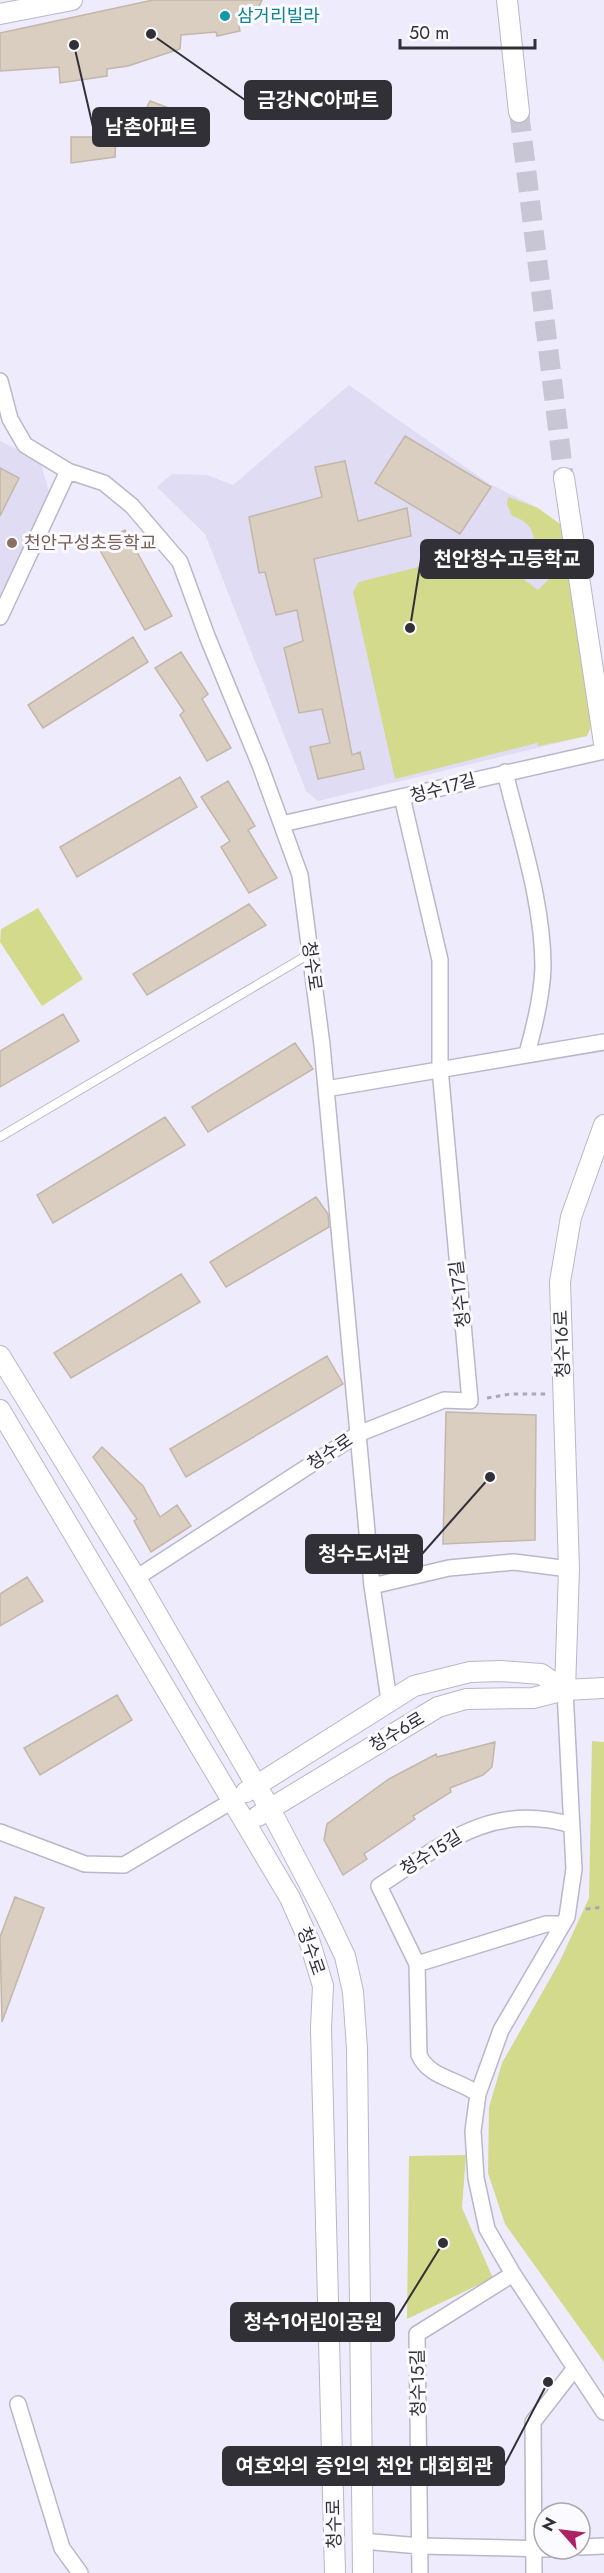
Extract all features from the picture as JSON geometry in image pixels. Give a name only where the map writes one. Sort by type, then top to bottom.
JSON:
[{"type":"street","points":[[0,14],[72,0]]},
{"type":"street","points":[[507,0],[519,112]]},
{"type":"street","name":"청수로","points":[[0,381],[10,419],[25,445],[68,471],[104,483],[132,506],[180,562],[300,875],[311,953],[358,1434],[136,1578]]},
{"type":"street","points":[[0,617],[68,471]]},
{"type":"street","points":[[564,478],[604,744]]},
{"type":"street","name":"청수17길","points":[[470,1401],[440,1068],[440,960],[402,797],[604,751]]},
{"type":"street","points":[[505,772],[538,914],[543,966],[539,1009],[527,1053]]},
{"type":"street","points":[[282,824],[402,797]]},
{"type":"street","points":[[326,1089],[527,1053],[604,1042]]},
{"type":"street","name":"청수16로","points":[[565,1690],[569,1569],[560,1282],[571,1217],[604,1125]]},
{"type":"street","name":"청수로","points":[[0,1356],[136,1578],[270,1809],[345,1956],[353,1992],[357,2048],[363,2573]]},
{"type":"street","points":[[358,1434],[444,1400],[470,1401]]},
{"type":"street","name":"청수로","points":[[0,1410],[290,1898],[310,1943],[323,1986],[321,2028],[335,2573]]},
{"type":"street","name":"청수6로","points":[[358,1434],[372,1586],[389,1700]]},
{"type":"street","points":[[372,1586],[449,1568],[514,1562],[569,1569]]},
{"type":"street","name":"청수6로","points":[[232,1801],[414,1686],[470,1672],[541,1674],[565,1690]]},
{"type":"street","name":"청수6로","points":[[246,1824],[438,1707],[466,1699],[533,1698],[565,1690],[604,1688]]},
{"type":"street","points":[[565,1690],[574,1869],[567,1917],[501,2030],[478,2094],[473,2131],[476,2178],[487,2229],[513,2274],[604,2412]]},
{"type":"street","points":[[0,1832],[85,1864],[124,1865],[232,1801]]},
{"type":"street","points":[[203,1819],[228,1816],[246,1824]]},
{"type":"street","name":"청수15길","points":[[478,2094],[457,2080],[428,2070],[423,2064],[419,2055],[417,1964],[379,1886],[455,1836],[488,1822],[514,1817],[551,1819],[571,1825]]},
{"type":"street","points":[[417,1964],[546,1924],[563,1924]]},
{"type":"street","name":"청수15길","points":[[420,2573],[417,2334],[513,2274]]},
{"type":"street","points":[[533,2501],[533,2422],[575,2368]]},
{"type":"street","points":[[18,2404],[62,2548],[80,2573]]},
{"type":"street","points":[[362,2541],[420,2546],[532,2550]]},
{"type":"lane","points":[[0,1137],[311,953]]},
{"type":"path","points":[[470,1401],[510,1395],[551,1393]]},
{"type":"shaded area","points":[[349,385],[488,483],[538,508],[560,524],[587,736],[318,801],[306,791],[205,534],[157,487],[172,474],[207,475],[233,485]]},
{"type":"shaded area","name":"천안구성초등학교","points":[[0,441],[40,461],[49,491],[0,596]]},
{"type":"green space","points":[[508,497],[538,508],[560,524],[593,722],[587,736],[538,746],[537,743],[395,779],[353,592],[359,582],[498,547],[505,576],[522,578],[538,590],[553,575],[532,554],[534,541],[531,530],[519,518],[512,516],[507,504]]},
{"type":"green space","points":[[38,908],[83,979],[42,1006],[0,942],[1,929]]},
{"type":"green space","points":[[592,1741],[604,1742],[604,2362],[505,2224],[488,2173],[489,2107],[502,2063],[559,1963],[589,1898]]},
{"type":"green space","points":[[466,2155],[462,2208],[493,2278],[407,2319],[409,2156]]},
{"type":"building","points":[[153,0],[262,0],[255,14],[237,17],[240,31],[217,36],[216,32],[181,35],[180,49],[128,66],[107,69],[107,76],[60,83],[59,67],[0,71],[0,33]]},
{"type":"building","points":[[150,101],[174,110],[163,141],[134,134]]},
{"type":"building","points":[[71,137],[116,137],[115,157],[71,163]]},
{"type":"building","points":[[405,436],[491,487],[460,534],[375,483]]},
{"type":"building","points":[[345,461],[358,521],[407,508],[411,536],[314,559],[352,755],[360,752],[364,769],[318,779],[310,747],[330,743],[322,709],[299,713],[284,648],[303,641],[297,610],[276,615],[265,572],[259,573],[249,517],[322,497],[315,467]]},
{"type":"building","points":[[0,468],[19,478],[0,516]]},
{"type":"building","points":[[125,530],[172,616],[145,630],[97,545]]},
{"type":"building","points":[[133,637],[148,662],[43,728],[28,705]]},
{"type":"building","points":[[181,652],[208,694],[202,699],[231,748],[207,761],[180,715],[184,711],[155,668]]},
{"type":"building","points":[[180,777],[197,807],[77,877],[60,847]]},
{"type":"building","points":[[228,781],[255,826],[248,830],[277,878],[249,893],[221,847],[230,841],[201,797]]},
{"type":"building","points":[[249,904],[266,925],[147,995],[133,974]]},
{"type":"building","points":[[63,1014],[79,1041],[0,1087],[0,1051]]},
{"type":"building","points":[[295,1043],[313,1069],[208,1132],[192,1107]]},
{"type":"building","points":[[165,1117],[185,1145],[53,1223],[37,1195]]},
{"type":"building","points":[[316,1197],[328,1214],[329,1227],[226,1287],[210,1262]]},
{"type":"building","points":[[181,1274],[200,1302],[71,1378],[54,1353]]},
{"type":"building","points":[[327,1356],[343,1384],[186,1477],[170,1449]]},
{"type":"building","points":[[446,1412],[536,1415],[535,1540],[443,1544]]},
{"type":"building","points":[[102,1447],[143,1486],[160,1517],[177,1505],[191,1526],[151,1552],[134,1521],[137,1519],[93,1457]]},
{"type":"building","points":[[27,1577],[43,1601],[0,1626],[0,1594]]},
{"type":"building","points":[[117,1695],[132,1720],[40,1775],[24,1748]]},
{"type":"building","points":[[495,1742],[492,1767],[483,1775],[450,1788],[451,1792],[413,1816],[415,1819],[364,1854],[367,1859],[343,1875],[324,1840],[327,1824],[389,1779],[436,1754],[437,1757]]},
{"type":"building","points":[[15,1897],[44,1908],[2,2022],[0,1937]]},
{"type":"tunnel","points":[[519,112],[564,478]]},
{"type":"place","name":"삼거리빌라","points":[[225,16]]},
{"type":"place","name":"금강NC아파트","points":[[151,34]]},
{"type":"place","name":"남촌아파트","points":[[74,45]]},
{"type":"place","name":"천안구성초등학교","points":[[12,543]]},
{"type":"place","name":"천안청수고등학교","points":[[410,628]]},
{"type":"place","name":"청수도서관","points":[[490,1477]]},
{"type":"place","name":"청수1어린이공원","points":[[443,2243]]},
{"type":"place","name":"여호와의 증인의 천안 대회회관","points":[[548,2382]]}]
